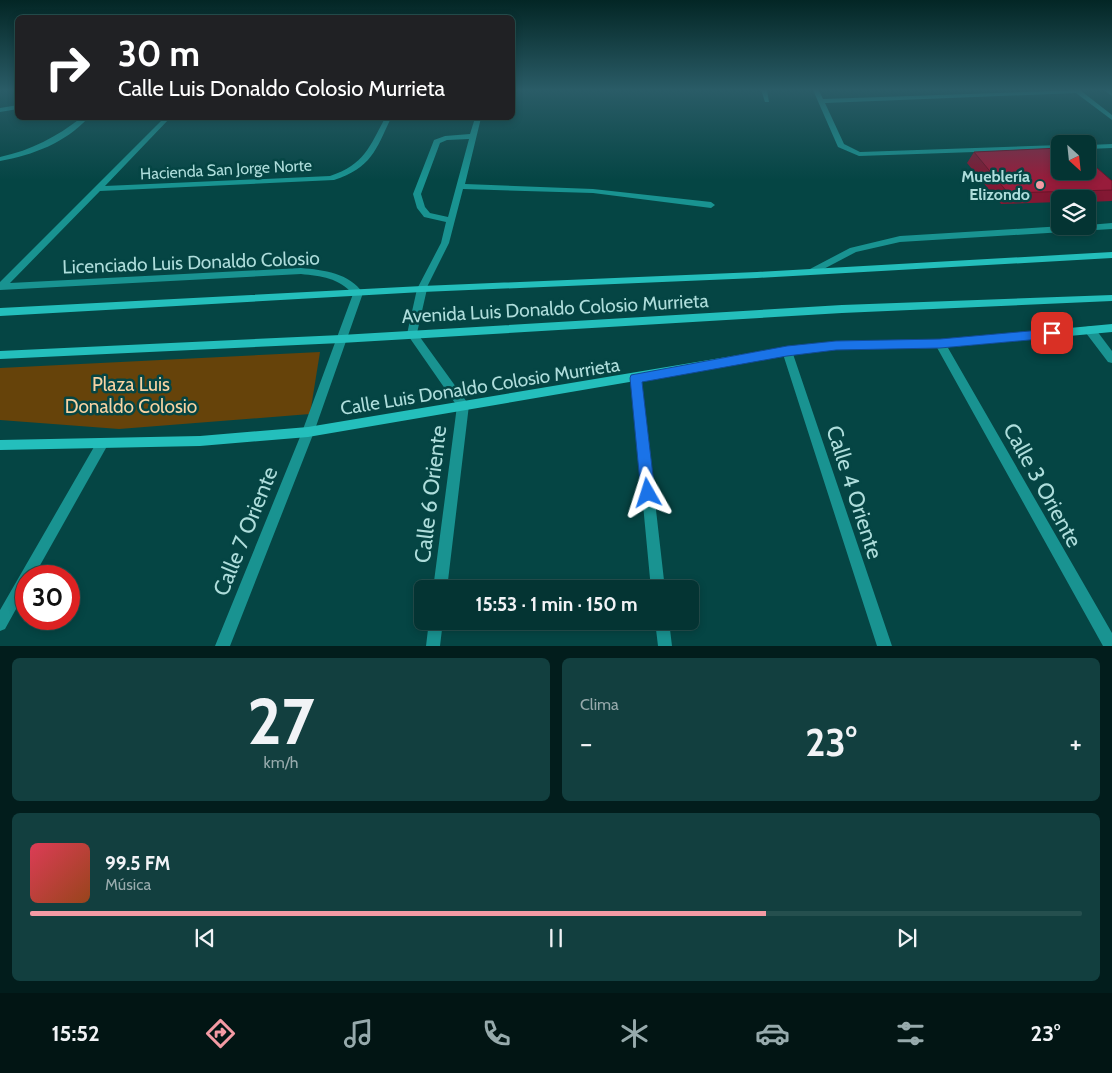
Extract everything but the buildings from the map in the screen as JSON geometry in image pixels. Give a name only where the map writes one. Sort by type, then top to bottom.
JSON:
[{"type":"main road","name":"Avenida Luis Donaldo Colosio Murrieta","points":[[0,312],[1112,255]]},
{"type":"main road","name":"Avenida Luis Donaldo Colosio Murrieta","points":[[0,355],[341,339],[833,310],[1112,298]]},
{"type":"main road","name":"Calle Luis Donaldo Colosio Murrieta","points":[[0,445],[200,441],[308,432],[787,351],[836,345],[940,344],[1112,328]]},
{"type":"street","points":[[0,160],[43,148],[60,138],[82,120]]},
{"type":"street","points":[[1,286],[165,120]]},
{"type":"street","name":"Hacienda San Jorge Norte","points":[[98,189],[331,178],[355,171],[367,158],[387,120]]},
{"type":"street","points":[[463,405],[412,334],[422,289],[444,243],[451,221],[478,120]]},
{"type":"street","points":[[830,120],[841,145],[859,154],[1051,147]]},
{"type":"street","points":[[451,221],[427,215],[421,208],[416,194],[437,142],[445,138],[474,136]]},
{"type":"street","points":[[1096,147],[1112,146]]},
{"type":"street","points":[[460,186],[593,191],[710,205]]},
{"type":"street","points":[[813,271],[853,250],[900,239],[1112,226]]},
{"type":"street","name":"Licenciado Luis Donaldo Colosio","points":[[1,286],[301,271],[323,272],[339,277],[351,284],[358,293]]},
{"type":"street","points":[[341,339],[358,293]]},
{"type":"street","points":[[1090,330],[1112,359]]},
{"type":"street","name":"Calle 7 Oriente","points":[[222,646],[308,432],[341,339]]},
{"type":"street","name":"Calle 3 Oriente","points":[[940,344],[1110,646]]},
{"type":"street","name":"Calle 4 Oriente","points":[[787,351],[885,646]]},
{"type":"street","points":[[636,378],[657,580]]},
{"type":"street","name":"Calle 6 Oriente","points":[[441,580],[463,405]]},
{"type":"street","points":[[34,565],[102,444]]},
{"type":"street","points":[[0,624],[15,598]]},
{"type":"street","points":[[433,646],[435,630]]},
{"type":"street","points":[[663,630],[665,646]]},
{"type":"green space","name":"Plaza Luis Donaldo Colosio","points":[[320,352],[310,414],[119,429],[0,420],[0,368]]},
{"type":"place","name":"Mueblería Elizondo","points":[[1040,185]]},
{"type":"route","points":[[648,493],[636,378],[787,351],[836,345],[940,344],[1052,333]]}]
